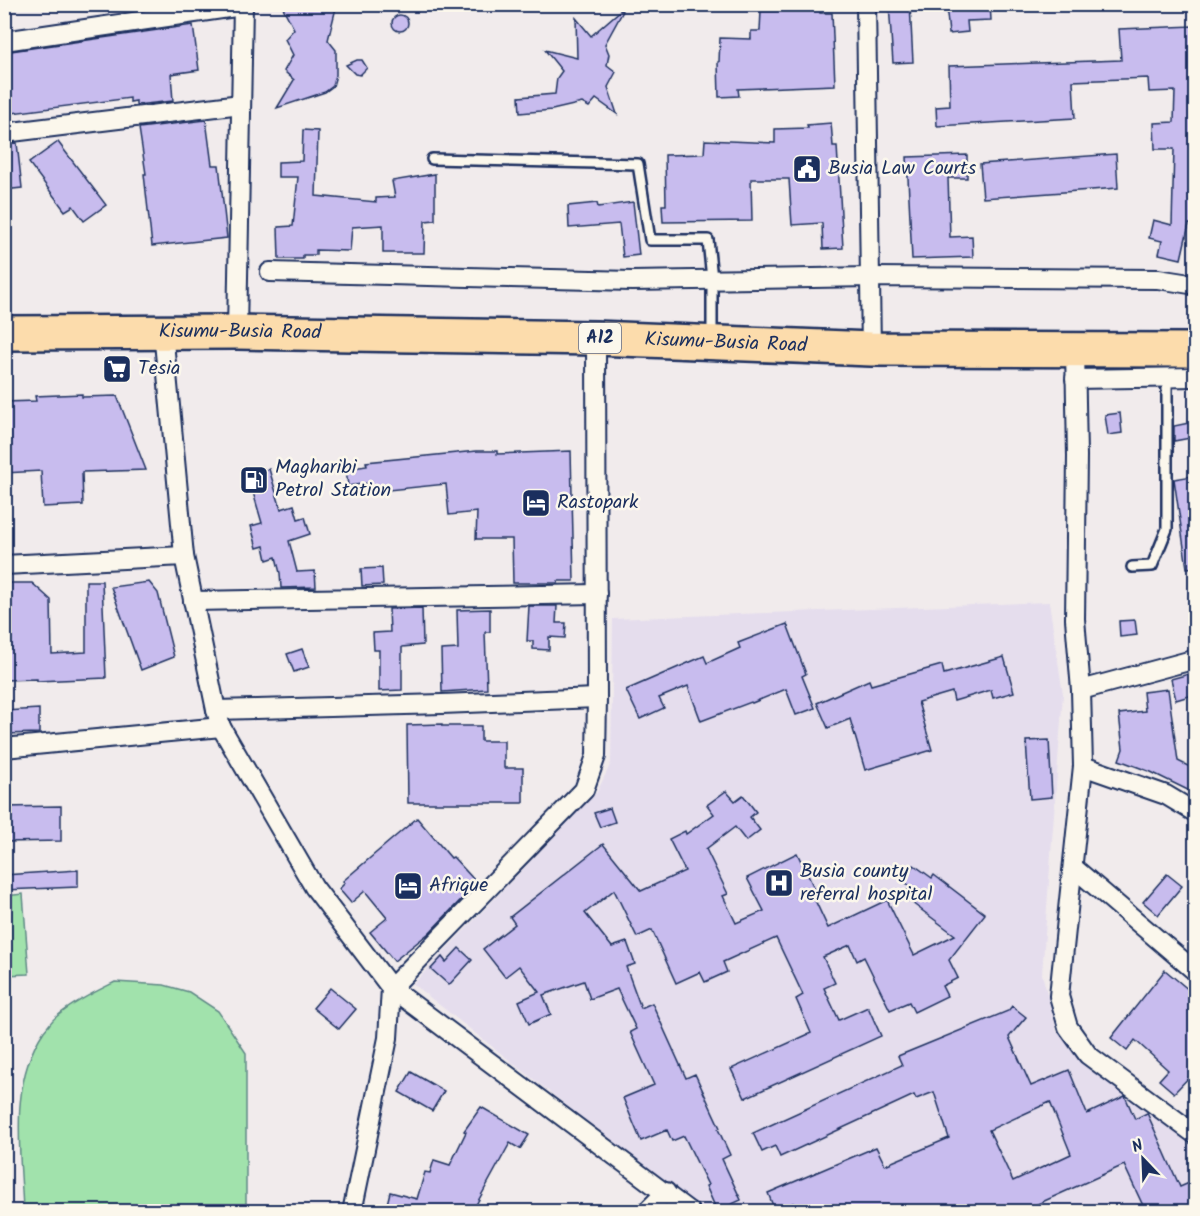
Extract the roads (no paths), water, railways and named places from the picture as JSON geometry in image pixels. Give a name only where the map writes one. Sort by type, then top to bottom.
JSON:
[{"type":"highway","name":"Kisumu-Busia Road","points":[[4,333],[163,331],[596,338],[871,349],[1075,364],[1196,350]]},
{"type":"street","points":[[866,4],[871,349]]},
{"type":"street","points":[[4,41],[243,5],[237,332]]},
{"type":"street","points":[[4,133],[241,104]]},
{"type":"street","points":[[270,272],[632,281],[870,277],[1158,279],[1196,285]]},
{"type":"street","points":[[163,331],[184,556],[218,718],[314,887],[391,988],[690,1212]]},
{"type":"street","points":[[351,1212],[388,1038],[391,988],[584,790],[596,756],[596,338]]},
{"type":"street","points":[[1196,377],[1167,377],[1075,364],[1077,456],[1075,619],[1081,690],[1083,766],[1059,996],[1068,1027],[1088,1055],[1196,1135]]},
{"type":"street","points":[[4,565],[184,556]]},
{"type":"street","points":[[193,601],[597,594]]},
{"type":"street","points":[[1081,690],[1196,659]]},
{"type":"street","points":[[4,748],[218,718],[442,704],[597,698]]},
{"type":"street","points":[[1083,766],[1166,795],[1196,813]]},
{"type":"street","points":[[1073,867],[1196,972]]},
{"type":"street","points":[[646,1212],[666,1192]]},
{"type":"lane","points":[[432,159],[638,164],[650,240],[708,240],[712,279],[712,342]]},
{"type":"lane","points":[[1132,567],[1152,566],[1167,529],[1167,377]]},
{"type":"place","name":"Busia Law Courts","points":[[807,169]]},
{"type":"place","name":"Tesia","points":[[117,369]]},
{"type":"place","name":"Magharibi Petrol Station","points":[[254,480]]},
{"type":"place","name":"Rastopark","points":[[536,503]]},
{"type":"place","name":"Busia county referral hospital","points":[[779,883]]},
{"type":"place","name":"Afrique","points":[[408,886]]}]
